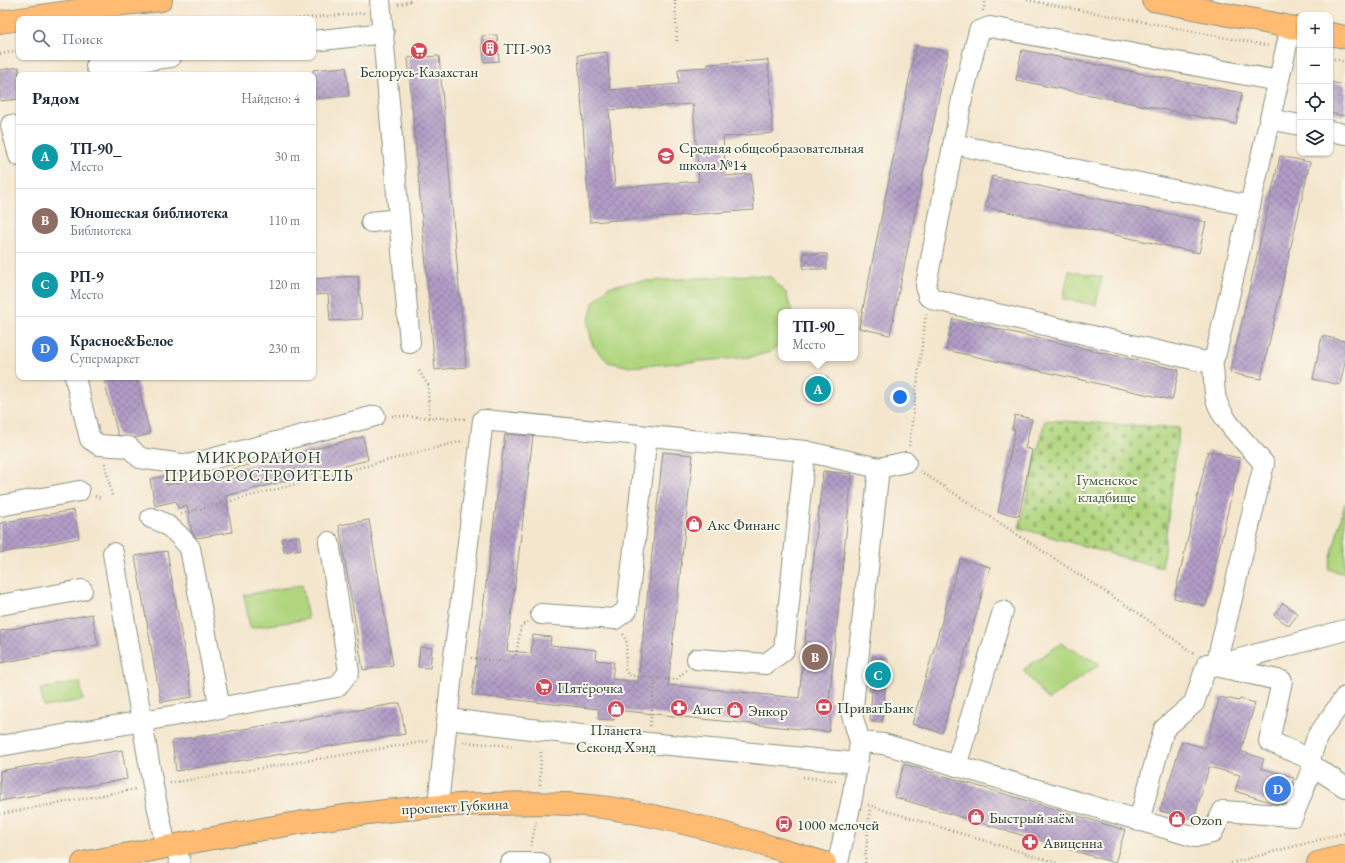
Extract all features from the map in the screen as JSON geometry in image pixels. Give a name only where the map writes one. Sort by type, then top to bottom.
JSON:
[{"type":"main road","points":[[40,16],[161,0]]},
{"type":"main road","points":[[1153,0],[1295,28]]},
{"type":"main road","points":[[0,22],[16,20]]},
{"type":"main road","points":[[1333,35],[1345,37]]},
{"type":"main road","name":"проспект Губкина","points":[[83,863],[174,852],[367,813],[438,805],[539,802],[607,808],[654,816],[825,863]]},
{"type":"main road","points":[[1318,863],[1345,856]]},
{"type":"lane","points":[[381,6],[410,342]]},
{"type":"lane","points":[[1212,362],[1201,361],[951,303],[928,296],[926,285],[963,94],[979,32],[990,27],[1278,81]]},
{"type":"lane","points":[[1139,821],[1164,729],[1194,703],[1211,665],[1264,464],[1250,446],[1226,422],[1216,398],[1215,374],[1212,362],[1216,354],[1278,81],[1286,49],[1295,28]]},
{"type":"lane","points":[[316,41],[384,33]]},
{"type":"lane","points":[[96,66],[146,60]]},
{"type":"lane","points":[[1270,119],[1297,124]]},
{"type":"lane","points":[[10,125],[16,146]]},
{"type":"lane","points":[[1333,132],[1345,134]]},
{"type":"lane","points":[[954,144],[1250,206]]},
{"type":"lane","points":[[371,222],[399,219]]},
{"type":"lane","points":[[76,380],[90,439],[99,445],[129,447],[140,458],[188,465],[376,416]]},
{"type":"lane","points":[[438,805],[454,655],[482,428],[648,436],[805,451],[879,468],[906,462]]},
{"type":"lane","points":[[541,614],[615,619],[627,610],[648,436]]},
{"type":"lane","points":[[697,659],[766,664],[784,650],[805,451]]},
{"type":"lane","points":[[838,863],[852,793],[860,742],[852,715],[879,468]]},
{"type":"lane","points":[[0,506],[79,491]]},
{"type":"lane","points":[[155,519],[178,534],[190,548],[220,709]]},
{"type":"lane","points":[[0,746],[220,709],[337,687],[349,672],[329,542]]},
{"type":"lane","points":[[113,553],[153,786],[174,852]]},
{"type":"lane","points":[[0,605],[82,590]]},
{"type":"lane","points":[[956,766],[1003,611]]},
{"type":"lane","points":[[1211,665],[1345,630]]},
{"type":"lane","points":[[1211,665],[1282,681],[1269,741],[1312,763],[1345,787]]},
{"type":"lane","points":[[860,742],[884,744],[1195,837],[1212,833],[1222,812],[1293,816],[1312,763],[1317,737],[1345,697]]},
{"type":"lane","points":[[448,719],[648,743],[857,763]]},
{"type":"path","points":[[315,16],[413,0]]},
{"type":"path","points":[[675,0],[677,41]]},
{"type":"path","points":[[1027,0],[1286,49]]},
{"type":"path","points":[[0,54],[16,51]]},
{"type":"path","points":[[1333,59],[1345,62]]},
{"type":"path","points":[[928,296],[906,462],[1141,615],[1211,665]]},
{"type":"path","points":[[419,370],[428,385],[429,417]]},
{"type":"path","points":[[376,416],[429,417],[482,428]]},
{"type":"path","points":[[155,519],[482,428]]},
{"type":"path","points":[[104,460],[112,496]]},
{"type":"path","points":[[454,655],[507,662],[516,656],[521,626],[541,614]]},
{"type":"path","points":[[615,619],[627,643],[624,669],[628,675],[676,680],[697,659]]},
{"type":"path","points":[[648,743],[655,678]]},
{"type":"path","points":[[0,814],[153,786],[425,741],[445,741],[518,747]]},
{"type":"path","points":[[534,749],[549,750]]},
{"type":"path","points":[[800,777],[839,781],[870,807],[1057,863]]},
{"type":"path","points":[[865,863],[870,807]]},
{"type":"path","points":[[1232,863],[1345,832]]},
{"type":"green space","points":[[1069,271],[1102,277],[1096,305],[1063,299]]},
{"type":"green space","points":[[751,275],[771,277],[786,293],[791,309],[778,309],[778,344],[771,352],[751,357],[630,367],[608,362],[593,346],[588,325],[593,303],[608,287],[630,282]]},
{"type":"green space","name":"Гуменское кладбище","points":[[1045,420],[1179,428],[1162,568],[1019,528]]},
{"type":"green space","points":[[1345,503],[1345,574],[1328,569]]},
{"type":"green space","points":[[302,585],[308,619],[250,628],[244,595]]},
{"type":"green space","points":[[1061,643],[1100,664],[1048,700],[1023,670]]},
{"type":"green space","points":[[80,682],[83,700],[44,707],[40,689]]},
{"type":"building","name":"ТП-903","points":[[497,35],[499,61],[484,62],[482,36]]},
{"type":"building","points":[[916,45],[948,52],[890,335],[859,328]]},
{"type":"building","points":[[1022,50],[1242,93],[1236,124],[1016,80]]},
{"type":"building","points":[[607,52],[610,90],[679,84],[678,69],[708,67],[708,64],[768,60],[773,133],[723,137],[726,176],[751,174],[754,210],[590,222],[578,55]],"holes":[[[693,104],[699,181],[615,188],[609,110]]]},
{"type":"building","points":[[439,56],[466,367],[435,370],[408,58]]},
{"type":"building","points":[[19,67],[19,72],[16,72],[16,99],[0,101],[0,70]]},
{"type":"building","points":[[346,67],[349,96],[316,99],[316,72],[313,72],[313,70]]},
{"type":"building","points":[[1333,83],[1345,85],[1345,116],[1333,114]]},
{"type":"building","points":[[1280,156],[1310,162],[1261,379],[1230,373]]},
{"type":"building","points":[[992,176],[1206,222],[1199,253],[985,207]]},
{"type":"building","points":[[803,253],[827,254],[827,269],[803,269]]},
{"type":"building","points":[[358,276],[362,319],[330,321],[328,294],[316,295],[316,279]]},
{"type":"building","points":[[953,319],[1179,370],[1172,400],[946,350]]},
{"type":"building","points":[[1322,336],[1345,341],[1345,362],[1340,385],[1313,379]]},
{"type":"building","points":[[813,375],[828,377],[823,403],[809,400]]},
{"type":"building","points":[[104,380],[137,380],[150,434],[134,438],[118,435]]},
{"type":"building","points":[[1015,415],[1032,419],[1025,448],[1032,450],[1019,516],[998,512],[1015,430],[1012,429]]},
{"type":"building","points":[[505,434],[533,436],[507,651],[531,653],[533,635],[551,637],[550,645],[597,650],[596,660],[614,662],[612,679],[638,682],[663,452],[693,455],[668,685],[799,698],[823,471],[852,474],[829,702],[832,702],[829,732],[615,710],[614,720],[598,719],[599,709],[472,695]]},
{"type":"building","points":[[363,437],[368,460],[226,496],[232,532],[196,538],[192,533],[187,506],[178,508],[176,501],[155,506],[150,479],[165,476],[167,485]]},
{"type":"building","points":[[1208,451],[1240,458],[1206,606],[1174,598]]},
{"type":"building","points":[[74,510],[79,538],[0,553],[0,523]]},
{"type":"building","points":[[369,520],[393,665],[363,670],[339,525]]},
{"type":"building","points":[[299,536],[301,549],[284,552],[282,539]]},
{"type":"building","points":[[167,551],[192,697],[161,702],[135,556]]},
{"type":"building","points":[[960,559],[990,567],[942,733],[912,724]]},
{"type":"building","points":[[1283,603],[1298,614],[1289,626],[1274,615]]},
{"type":"building","points":[[92,614],[98,645],[0,663],[0,631]]},
{"type":"building","points":[[420,647],[432,648],[430,668],[418,667]]},
{"type":"building","points":[[872,657],[888,659],[882,722],[870,721],[872,691],[869,691]]},
{"type":"building","points":[[1220,697],[1239,701],[1240,699],[1255,703],[1241,751],[1264,759],[1261,768],[1294,778],[1285,804],[1273,803],[1235,791],[1240,775],[1209,767],[1194,819],[1160,811],[1182,741],[1205,748]]},
{"type":"building","points":[[400,703],[405,734],[176,771],[172,741]]},
{"type":"building","points":[[122,750],[127,779],[0,801],[0,771]]},
{"type":"building","points":[[904,764],[1125,830],[1115,863],[894,797]]},
{"type":"place","name":"ТП-903","points":[[490,48]]},
{"type":"place","name":"Белорусь-Казахстан","points":[[419,51]]},
{"type":"place","name":"Средняя общеобразовательная школа №14","points":[[666,156]]},
{"type":"place","name":"ТП-90_","points":[[818,389]]},
{"type":"place","name":"Акс Финанс","points":[[694,524]]},
{"type":"place","name":"Юношеская библиотека","points":[[815,657]]},
{"type":"place","name":"РП-9","points":[[878,675]]},
{"type":"place","name":"Пятёрочка","points":[[544,687]]},
{"type":"place","name":"ПриватБанк","points":[[824,707]]},
{"type":"place","name":"Аист","points":[[679,708]]},
{"type":"place","name":"Планета Секонд Хэнд","points":[[616,709]]},
{"type":"place","name":"Энкор","points":[[735,710]]},
{"type":"place","name":"Красное&Белое","points":[[1278,789]]},
{"type":"place","name":"Быстрый заём","points":[[976,817]]},
{"type":"place","name":"Ozon","points":[[1177,819]]},
{"type":"place","name":"1000 мелочей","points":[[784,824]]},
{"type":"place","name":"Авиценна","points":[[1030,842]]},
{"type":"district","name":"МИКРОРАЙОН ПРИБОРОСТРОИТЕЛЬ","points":[[259,466]]}]
